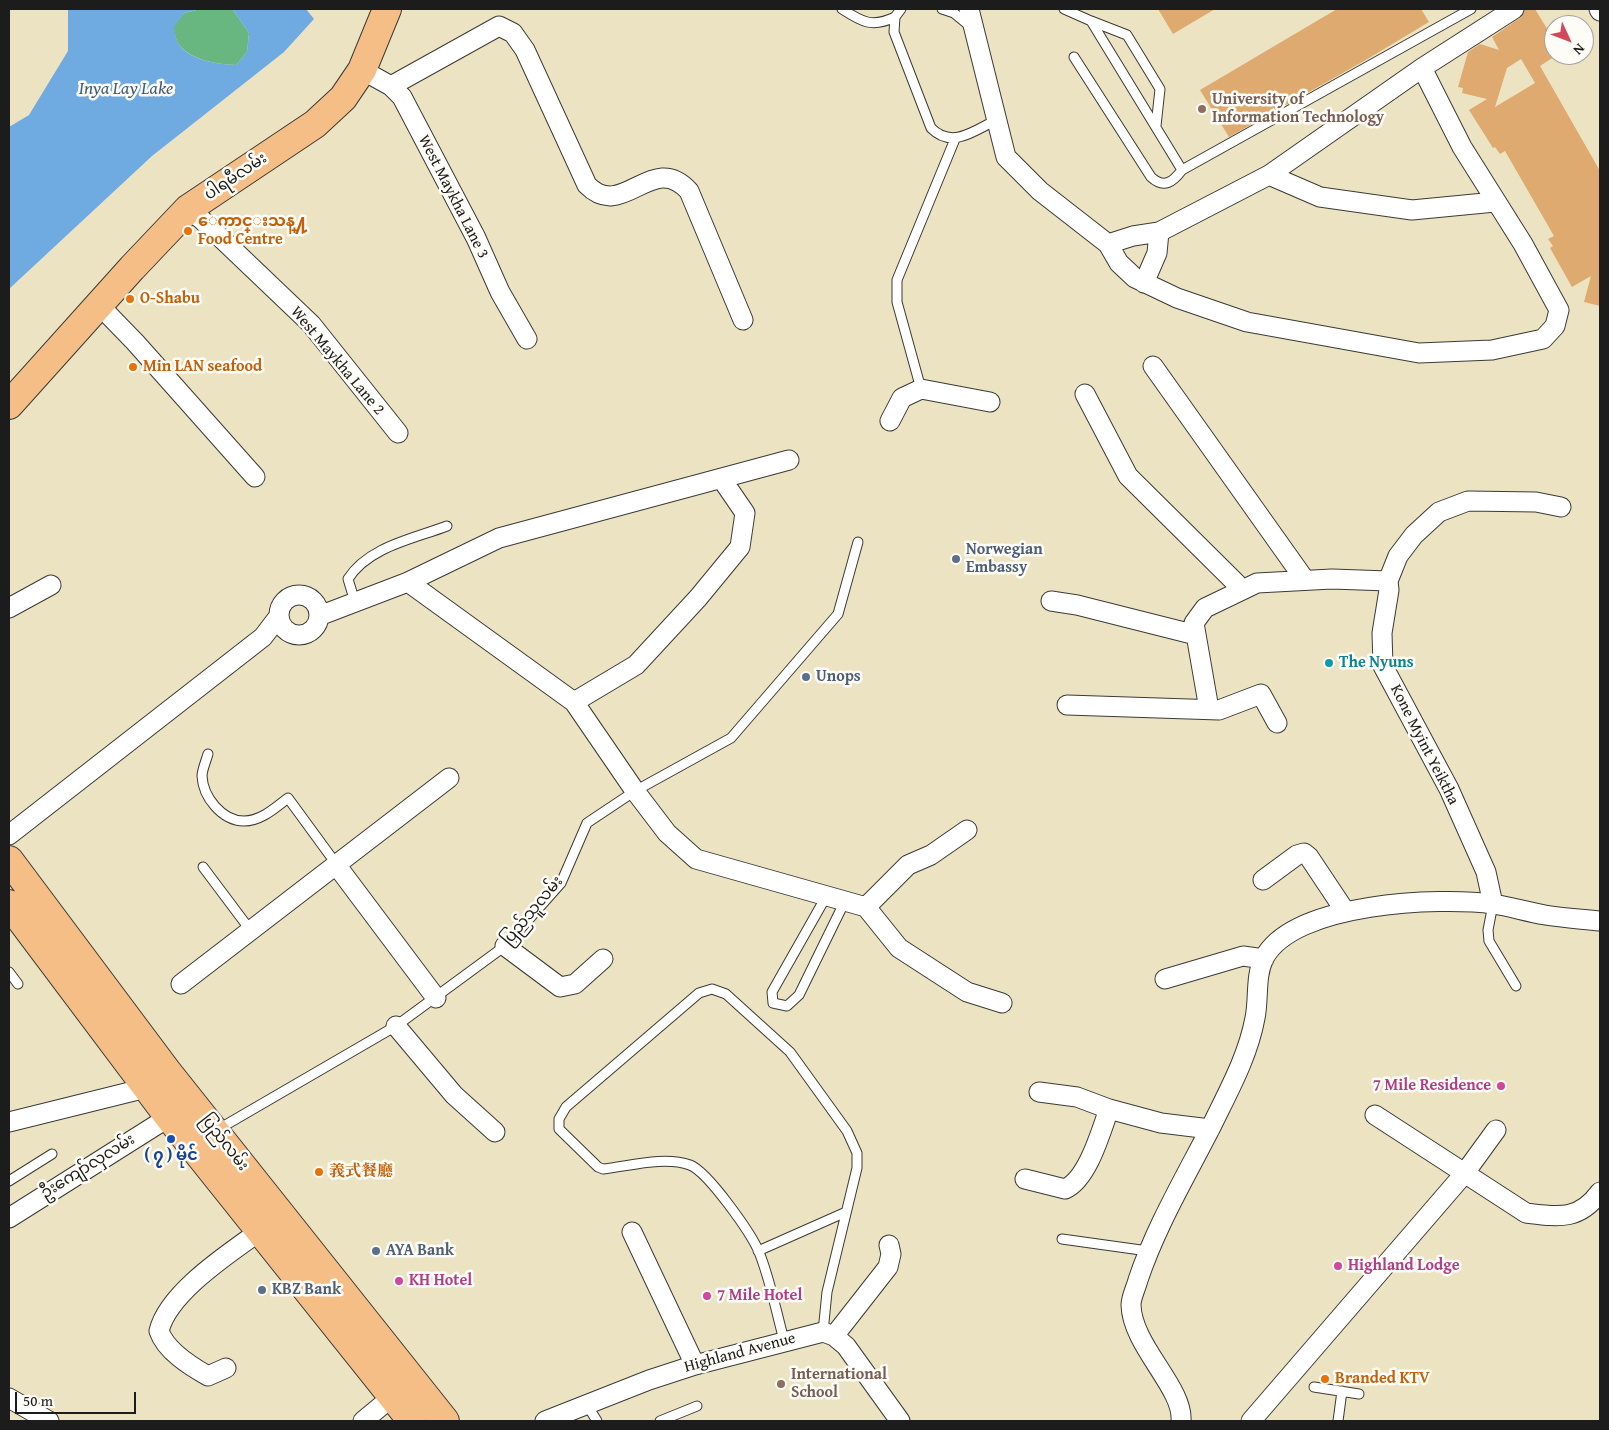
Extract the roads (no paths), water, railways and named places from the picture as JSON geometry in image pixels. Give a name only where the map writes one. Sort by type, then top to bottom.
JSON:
[{"type":"main road","name":"ပါရမီလမ်း","points":[[9,405],[188,209],[315,124],[343,98],[362,70],[387,9]]},
{"type":"main road","name":"ပြည်လမ်း","points":[[9,860],[214,1132],[445,1421]]},
{"type":"main road","name":"ပြည်လမ်း","points":[[9,904],[146,1088],[412,1421]]},
{"type":"street","points":[[968,9],[1006,156],[1040,191],[1108,244],[1119,263],[1134,278],[1176,298],[1247,322],[1419,353],[1492,350],[1543,339],[1555,326],[1559,310],[1523,244],[1462,147],[1422,68]]},
{"type":"street","points":[[1108,244],[1133,236],[1159,232],[1269,175],[1422,68],[1514,9]]},
{"type":"street","points":[[391,86],[499,26],[513,33],[525,50],[587,185],[597,195],[611,197],[664,176],[679,180],[689,191],[743,320]]},
{"type":"street","name":"West Maykha Lane 3","points":[[362,70],[391,86],[402,97],[476,238],[500,292],[527,339]]},
{"type":"street","points":[[1269,175],[1320,197],[1412,210],[1495,202]]},
{"type":"street","name":"West Maykha Lane 2","points":[[188,209],[201,219],[311,324],[398,433]]},
{"type":"street","points":[[1144,283],[1157,253],[1159,232]]},
{"type":"street","points":[[99,305],[135,342],[255,477]]},
{"type":"street","points":[[1153,366],[1305,580]]},
{"type":"street","points":[[890,421],[902,398],[921,389],[990,402]]},
{"type":"street","points":[[1085,394],[1128,476],[1242,589]]},
{"type":"street","points":[[319,616],[408,582],[499,538],[789,460]]},
{"type":"street","points":[[574,702],[636,665],[698,598],[740,547],[745,513],[721,478]]},
{"type":"street","name":"Kone Myint Yeiktha","points":[[1493,904],[1486,872],[1449,789],[1383,666],[1382,633],[1388,581],[1403,549],[1414,535],[1439,512],[1468,501],[1536,502],[1560,507]]},
{"type":"street","points":[[1209,709],[1195,629],[1205,608],[1257,583],[1305,580],[1388,581]]},
{"type":"street","points":[[408,582],[574,702],[635,791],[667,833],[696,859],[866,907],[899,948],[967,992],[1002,1003]]},
{"type":"street","points":[[9,608],[51,585]]},
{"type":"street","points":[[9,835],[263,637],[279,616],[282,604],[286,599],[305,595],[316,603],[319,616],[314,628],[309,632],[296,635],[284,628],[279,616]]},
{"type":"street","points":[[1051,601],[1195,629]]},
{"type":"street","points":[[1068,705],[1219,710],[1262,694],[1277,723]]},
{"type":"street","points":[[181,984],[337,866],[449,778]]},
{"type":"street","points":[[866,907],[908,865],[932,855],[967,830]]},
{"type":"street","points":[[1263,880],[1297,855],[1304,853],[1309,857],[1345,911]]},
{"type":"street","points":[[337,866],[436,998]]},
{"type":"street","points":[[1181,1421],[1182,1414],[1175,1397],[1134,1326],[1131,1302],[1148,1251],[1242,1065],[1256,1017],[1258,988],[1264,959],[1278,941],[1308,924],[1345,911],[1429,902],[1493,904],[1544,915],[1600,921]]},
{"type":"street","points":[[505,946],[560,987],[575,984],[603,959]]},
{"type":"street","points":[[1165,979],[1243,956],[1264,959]]},
{"type":"street","points":[[396,1026],[454,1095],[495,1132]]},
{"type":"street","points":[[9,1122],[146,1088],[166,1070]]},
{"type":"street","points":[[1039,1092],[1077,1097],[1110,1109],[1161,1123],[1210,1129]]},
{"type":"street","points":[[1025,1179],[1065,1189],[1073,1185],[1096,1144],[1110,1109]]},
{"type":"street","points":[[1375,1115],[1526,1213],[1553,1216],[1574,1215],[1592,1204],[1600,1192]]},
{"type":"street","name":"ဦးကျော်လှလမ်း","points":[[9,1218],[169,1117]]},
{"type":"street","points":[[1252,1421],[1464,1174],[1496,1130]]},
{"type":"street","points":[[226,1368],[208,1376],[200,1372],[167,1345],[159,1331],[166,1312],[204,1272],[260,1231]]},
{"type":"street","points":[[632,1232],[695,1364]]},
{"type":"street","points":[[889,1245],[891,1254],[888,1267],[828,1334],[846,1346],[900,1421]]},
{"type":"street","name":"Highland Avenue","points":[[546,1421],[695,1364],[784,1340],[828,1334]]},
{"type":"street","points":[[363,1421],[392,1396]]},
{"type":"street","points":[[9,1398],[49,1421]]},
{"type":"lane","points":[[842,9],[858,20],[881,24],[895,17],[901,9]]},
{"type":"lane","points":[[942,9],[954,13],[972,29]]},
{"type":"lane","points":[[1064,9],[1127,35],[1160,89],[1156,126]]},
{"type":"lane","points":[[1074,57],[1151,177],[1159,183],[1166,184],[1174,180],[1182,170],[1471,9]]},
{"type":"lane","points":[[895,17],[894,32],[931,128],[945,138],[955,140],[996,120]]},
{"type":"lane","points":[[1092,21],[1182,170]]},
{"type":"lane","points":[[921,389],[896,302],[897,280],[955,140]]},
{"type":"lane","points":[[355,602],[348,580],[356,566],[385,549],[447,526]]},
{"type":"lane","name":"ပြည်သူလမ်း","points":[[214,1132],[396,1026],[505,946],[561,882],[587,823],[635,791],[730,738],[838,614],[858,542]]},
{"type":"lane","points":[[208,754],[202,776],[207,793],[215,807],[228,816],[244,821],[264,816],[288,798],[337,866]]},
{"type":"lane","points":[[203,866],[251,931]]},
{"type":"lane","points":[[827,895],[772,992],[773,1002],[787,1006],[800,995],[845,901]]},
{"type":"lane","points":[[1493,904],[1488,930],[1489,941],[1516,986]]},
{"type":"lane","points":[[9,972],[18,984]]},
{"type":"lane","points":[[784,1340],[758,1251],[723,1198],[702,1172],[690,1165],[662,1162],[603,1169],[598,1167],[559,1129],[559,1119],[566,1107],[699,993],[712,989],[726,994],[790,1052],[847,1131],[857,1153],[857,1168],[827,1292],[828,1334]]},
{"type":"lane","points":[[9,1181],[52,1154]]},
{"type":"lane","points":[[758,1251],[846,1212]]},
{"type":"lane","points":[[1062,1239],[1148,1251]]},
{"type":"lane","points":[[1314,1387],[1359,1394]]},
{"type":"lane","points":[[1338,1421],[1342,1391]]},
{"type":"lane","points":[[587,1404],[597,1421]]},
{"type":"lane","points":[[660,1421],[697,1406]]},
{"type":"water","name":"Inya Lay Lake","points":[[68,9],[201,9],[184,13],[174,27],[179,44],[185,51],[198,58],[213,63],[236,65],[247,52],[249,33],[233,10],[225,9],[306,9],[314,19],[284,52],[152,156],[9,289],[9,127],[29,115],[68,51]]},
{"type":"place","name":"University of Information Technology","points":[[1202,109]]},
{"type":"place","name":"ေကာင္းသန္႔ Food Centre","points":[[188,231]]},
{"type":"place","name":"O-Shabu","points":[[130,299]]},
{"type":"place","name":"Min LAN seafood","points":[[133,367]]},
{"type":"place","name":"Norwegian Embassy","points":[[956,559]]},
{"type":"place","name":"The Nyuns","points":[[1329,663]]},
{"type":"place","name":"Unops","points":[[806,677]]},
{"type":"place","name":"7 Mile Residence","points":[[1501,1086]]},
{"type":"place","name":"( ၇ ) မိုင်","points":[[171,1139]]},
{"type":"place","name":"義式餐廳","points":[[319,1172]]},
{"type":"place","name":"AYA Bank","points":[[376,1251]]},
{"type":"place","name":"Highland Lodge","points":[[1338,1266]]},
{"type":"place","name":"KH Hotel","points":[[399,1281]]},
{"type":"place","name":"KBZ Bank","points":[[262,1290]]},
{"type":"place","name":"7 Mile Hotel","points":[[707,1296]]},
{"type":"place","name":"Branded KTV","points":[[1325,1379]]},
{"type":"place","name":"International School","points":[[781,1384]]}]
